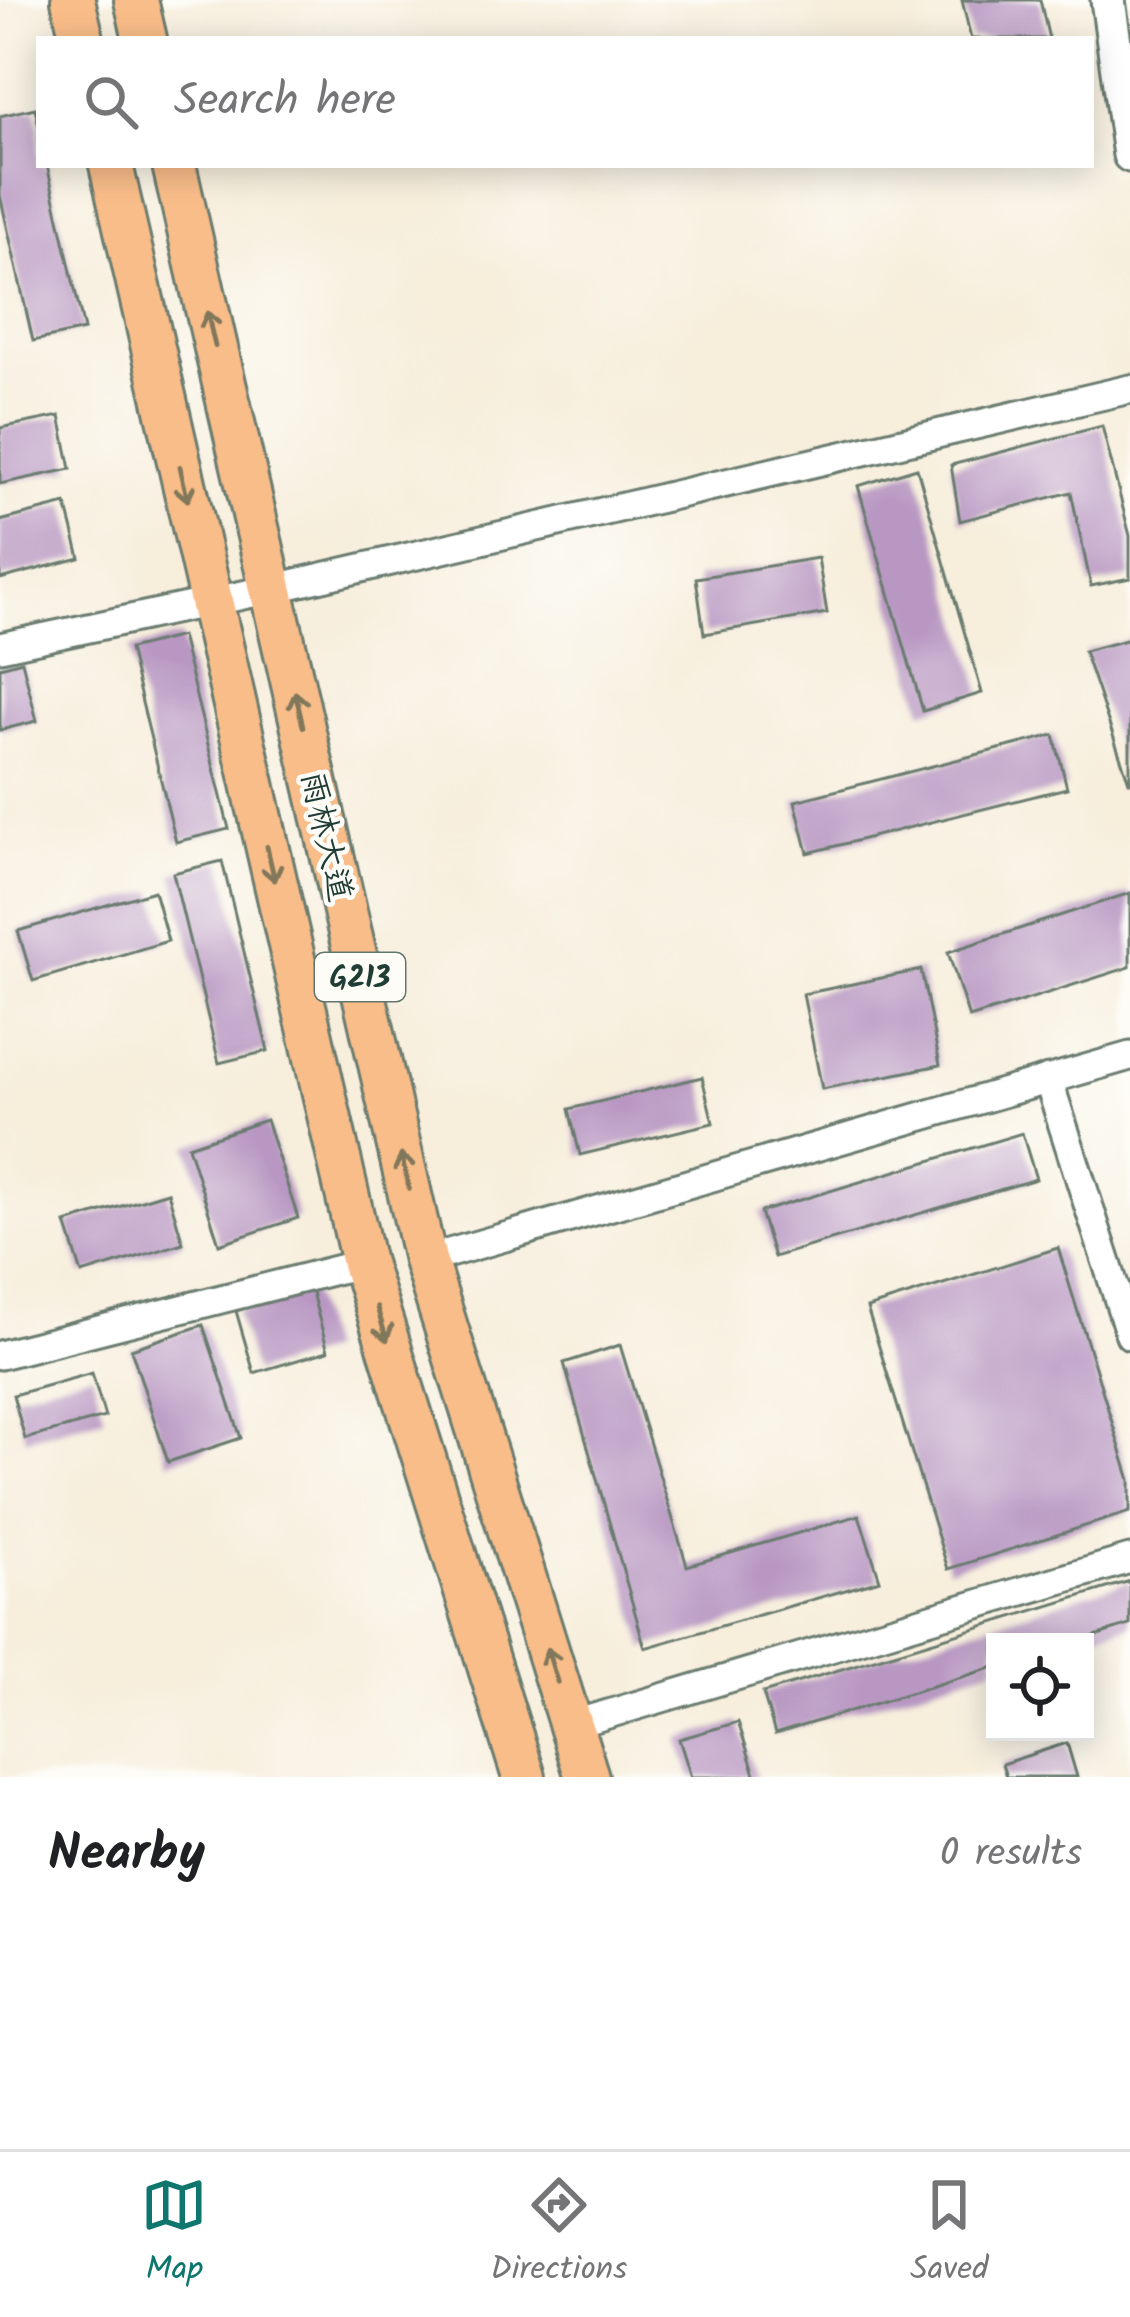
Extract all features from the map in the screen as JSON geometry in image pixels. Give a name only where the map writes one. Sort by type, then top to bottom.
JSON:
[{"type":"highway","points":[[73,0],[81,36]]},
{"type":"highway","points":[[136,0],[144,36]]},
{"type":"highway","name":"雨林大道","points":[[112,168],[363,1263],[524,1777]]},
{"type":"highway","name":"雨林大道","points":[[175,168],[425,1260],[587,1777]]},
{"type":"highway","points":[[326,1105],[386,1088]]},
{"type":"street","points":[[1108,0],[1130,155]]},
{"type":"street","points":[[0,647],[271,589],[1130,389]]},
{"type":"street","points":[[425,1260],[1130,1056]]},
{"type":"street","points":[[1048,1079],[1130,1335]]},
{"type":"street","points":[[0,1355],[363,1263]]},
{"type":"street","points":[[571,1725],[1130,1559]]},
{"type":"building","points":[[962,0],[1040,0],[1048,36],[970,36]]},
{"type":"building","points":[[35,108],[36,168],[48,168],[84,330],[33,341],[0,195],[0,116]]},
{"type":"building","points":[[60,416],[71,469],[0,484],[0,428]]},
{"type":"building","points":[[1102,426],[1130,536],[1130,578],[1091,586],[1071,492],[960,521],[951,465]]},
{"type":"building","points":[[917,468],[982,693],[923,711],[858,486]]},
{"type":"building","points":[[66,504],[80,558],[0,579],[0,521]]},
{"type":"building","points":[[818,558],[827,613],[704,634],[696,578]]},
{"type":"building","points":[[181,636],[229,829],[176,842],[129,649]]},
{"type":"building","points":[[1130,639],[1130,782],[1129,782],[1084,651]]},
{"type":"building","points":[[22,661],[37,721],[0,730],[0,667]]},
{"type":"building","points":[[1054,735],[1067,788],[808,853],[795,801]]},
{"type":"building","points":[[222,861],[268,1051],[219,1063],[173,873]]},
{"type":"building","points":[[154,891],[168,941],[33,981],[18,931]]},
{"type":"building","points":[[1130,893],[1130,967],[969,1018],[948,952]]},
{"type":"building","points":[[921,970],[940,1065],[822,1089],[803,994]]},
{"type":"building","points":[[702,1077],[713,1123],[580,1155],[569,1109]]},
{"type":"building","points":[[266,1120],[298,1218],[219,1244],[188,1146]]},
{"type":"building","points":[[1022,1133],[1036,1179],[774,1257],[760,1212]]},
{"type":"building","points":[[168,1192],[183,1243],[82,1274],[66,1223]]},
{"type":"building","points":[[1058,1248],[1130,1480],[1130,1512],[948,1569],[867,1308]]},
{"type":"building","points":[[311,1289],[328,1351],[254,1373],[236,1311]]},
{"type":"building","points":[[203,1325],[241,1438],[168,1462],[131,1349]]},
{"type":"building","points":[[620,1345],[687,1566],[859,1515],[880,1580],[645,1648],[564,1363]]},
{"type":"building","points":[[92,1373],[105,1417],[25,1439],[13,1395]]},
{"type":"building","points":[[1130,1581],[1130,1625],[1094,1636],[986,1633],[986,1670],[775,1734],[763,1693]]},
{"type":"building","points":[[738,1722],[756,1777],[691,1777],[679,1739]]},
{"type":"building","points":[[1067,1743],[1077,1777],[1006,1777],[1002,1764]]}]
